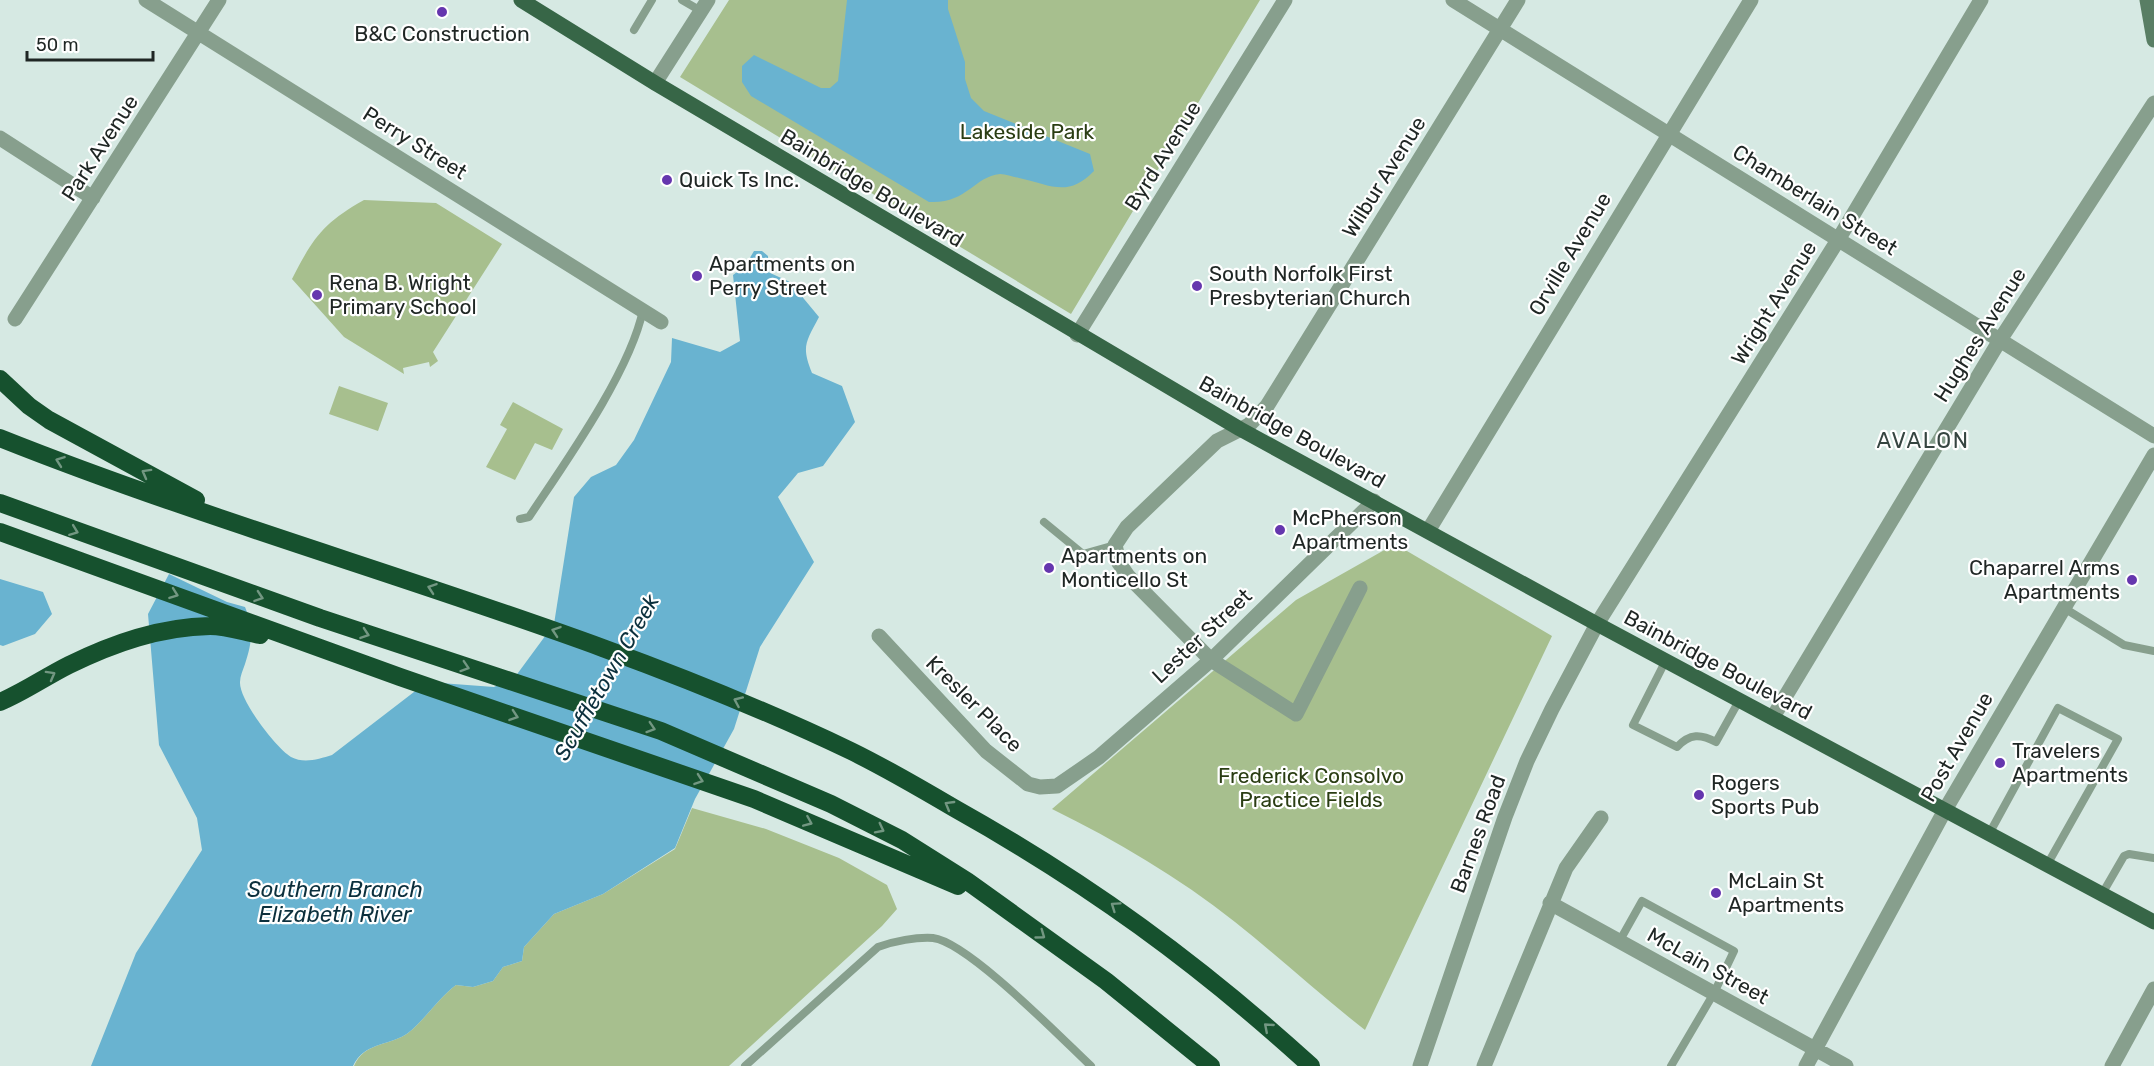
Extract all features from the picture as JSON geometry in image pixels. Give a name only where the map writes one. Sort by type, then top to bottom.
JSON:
[{"type":"highway","points":[[0,379],[28,406],[49,420],[235,521]]},
{"type":"highway","points":[[0,438],[119,483],[487,607],[667,671],[885,768],[1020,845],[1078,882],[1184,958],[1244,1006],[1311,1066]]},
{"type":"highway","points":[[0,503],[124,550],[320,618],[661,731],[770,777],[902,840],[1106,981],[1211,1066]]},
{"type":"highway","points":[[0,532],[119,573],[400,677],[754,799],[993,901]]},
{"type":"highway","points":[[0,702],[20,694],[68,665],[119,643],[154,633],[212,626],[315,646]]},
{"type":"main road","name":"Bainbridge Boulevard","points":[[521,0],[655,83],[1240,429],[1597,624],[2154,922]]},
{"type":"street","name":"Perry Street","points":[[146,0],[661,322]]},
{"type":"street","name":"Park Avenue","points":[[15,319],[219,0]]},
{"type":"street","name":"Byrd Avenue","points":[[1077,334],[1285,0]]},
{"type":"street","name":"Chamberlain Street","points":[[1453,0],[2154,436]]},
{"type":"street","name":"Wilbur Avenue","points":[[1116,549],[1127,527],[1217,441],[1257,418],[1267,406],[1518,0]]},
{"type":"street","name":"Orville Avenue","points":[[1428,531],[1667,133],[1750,0]]},
{"type":"street","name":"Wright Avenue","points":[[1597,624],[1838,240],[1982,0]]},
{"type":"street","points":[[2147,0],[2154,40]]},
{"type":"street","points":[[655,83],[704,6]]},
{"type":"street","name":"Hughes Avenue","points":[[1773,717],[2000,340],[2154,103]]},
{"type":"street","points":[[0,138],[93,198]]},
{"type":"street","name":"Post Avenue","points":[[1806,1066],[1945,810],[2154,455]]},
{"type":"street","name":"Lester Street","points":[[1048,787],[1071,779],[1211,660],[1374,501]]},
{"type":"street","points":[[1116,549],[1128,576],[1211,660],[1296,714],[1360,588]]},
{"type":"street","name":"Barnes Road","points":[[1420,1066],[1505,817],[1527,761],[1597,624]]},
{"type":"street","name":"Kresler Place","points":[[879,636],[986,751],[1028,784],[1048,787]]},
{"type":"street","points":[[1484,1066],[1566,868],[1601,818]]},
{"type":"street","name":"McLain Street","points":[[1550,903],[1846,1066]]},
{"type":"street","points":[[2112,1066],[2154,989]]},
{"type":"lane","points":[[634,30],[652,0]]},
{"type":"lane","points":[[682,0],[704,6]]},
{"type":"lane","points":[[520,519],[528,517],[602,402],[631,349],[643,310]]},
{"type":"lane","points":[[1044,522],[1083,554],[1116,549]]},
{"type":"lane","points":[[2064,608],[2124,645],[2154,651]]},
{"type":"lane","points":[[1666,660],[1633,724],[1677,747],[1683,740],[1695,735],[1703,735],[1716,742],[1740,699]]},
{"type":"lane","points":[[1989,834],[2058,708],[2118,739],[2047,865]]},
{"type":"lane","points":[[2102,894],[2124,856],[2129,854],[2154,858]]},
{"type":"lane","points":[[1619,942],[1642,901],[1734,951],[1714,993],[1671,1066]]},
{"type":"lane","points":[[745,1066],[878,947],[889,942],[934,938],[951,945],[976,962],[1092,1066]]},
{"type":"green space","name":"Lakeside Park","points":[[729,0],[1260,0],[1071,314],[680,77]]},
{"type":"green space","points":[[364,200],[436,203],[502,244],[433,352],[438,361],[430,367],[429,362],[403,368],[404,374],[344,337],[292,279],[320,233],[338,216]]},
{"type":"green space","points":[[339,386],[388,403],[378,431],[329,414]]},
{"type":"green space","points":[[513,402],[563,429],[552,450],[535,443],[515,480],[486,467],[507,429],[500,425]]},
{"type":"green space","name":"Frederick Consolvo Practice Fields","points":[[1395,544],[1552,636],[1365,1030],[1235,922],[1192,890],[1123,847],[1052,809],[1296,600]]},
{"type":"green space","points":[[692,808],[766,829],[839,858],[887,885],[897,909],[882,926],[729,1066],[354,1066],[358,1059],[370,1049],[398,1039],[411,1031],[456,985],[473,987],[493,981],[503,967],[522,961],[524,947],[554,914],[603,894],[675,849]]},
{"type":"water","points":[[847,0],[948,0],[948,9],[965,62],[965,79],[971,98],[984,111],[1090,154],[1094,171],[1085,179],[1067,187],[1050,186],[1000,174],[983,180],[952,199],[929,202],[751,96],[742,82],[742,66],[754,55],[821,88],[830,88],[838,81]]},
{"type":"water","name":"Southern Branch Elizabeth River","points":[[754,251],[762,251],[768,256],[768,272],[790,282],[819,317],[806,344],[812,373],[842,386],[855,422],[823,466],[798,473],[778,497],[814,562],[760,647],[734,729],[695,799],[675,848],[603,894],[554,914],[524,947],[522,961],[503,967],[493,981],[473,987],[456,985],[411,1031],[398,1039],[369,1049],[353,1066],[91,1066],[136,953],[202,850],[197,818],[159,745],[148,614],[169,574],[227,602],[245,607],[250,622],[251,636],[240,678],[241,690],[245,700],[268,734],[284,752],[296,759],[312,760],[332,755],[427,682],[494,687],[515,677],[554,624],[574,497],[591,477],[616,465],[634,440],[671,362],[672,338],[720,352],[740,341],[733,275],[745,266]]},
{"type":"water","points":[[0,579],[43,592],[52,614],[35,634],[3,646],[0,645]]},
{"type":"place","name":"B&C Construction","points":[[442,12]]},
{"type":"place","name":"Quick Ts Inc.","points":[[667,180]]},
{"type":"place","name":"Apartments on Perry Street","points":[[697,276]]},
{"type":"place","name":"South Norfolk First Presbyterian Church","points":[[1197,286]]},
{"type":"place","name":"Rena B. Wright Primary School","points":[[317,295]]},
{"type":"place","name":"McPherson Apartments","points":[[1280,530]]},
{"type":"place","name":"Apartments on Monticello St","points":[[1049,568]]},
{"type":"place","name":"Chaparrel Arms Apartments","points":[[2132,580]]},
{"type":"place","name":"Travelers Apartments","points":[[2000,763]]},
{"type":"place","name":"Rogers Sports Pub","points":[[1699,795]]},
{"type":"place","name":"McLain St Apartments","points":[[1716,893]]},
{"type":"district","name":"AVALON","points":[[1923,440]]},
{"type":"water label","name":"Scuffletown Creek","points":[[606,677]]}]
